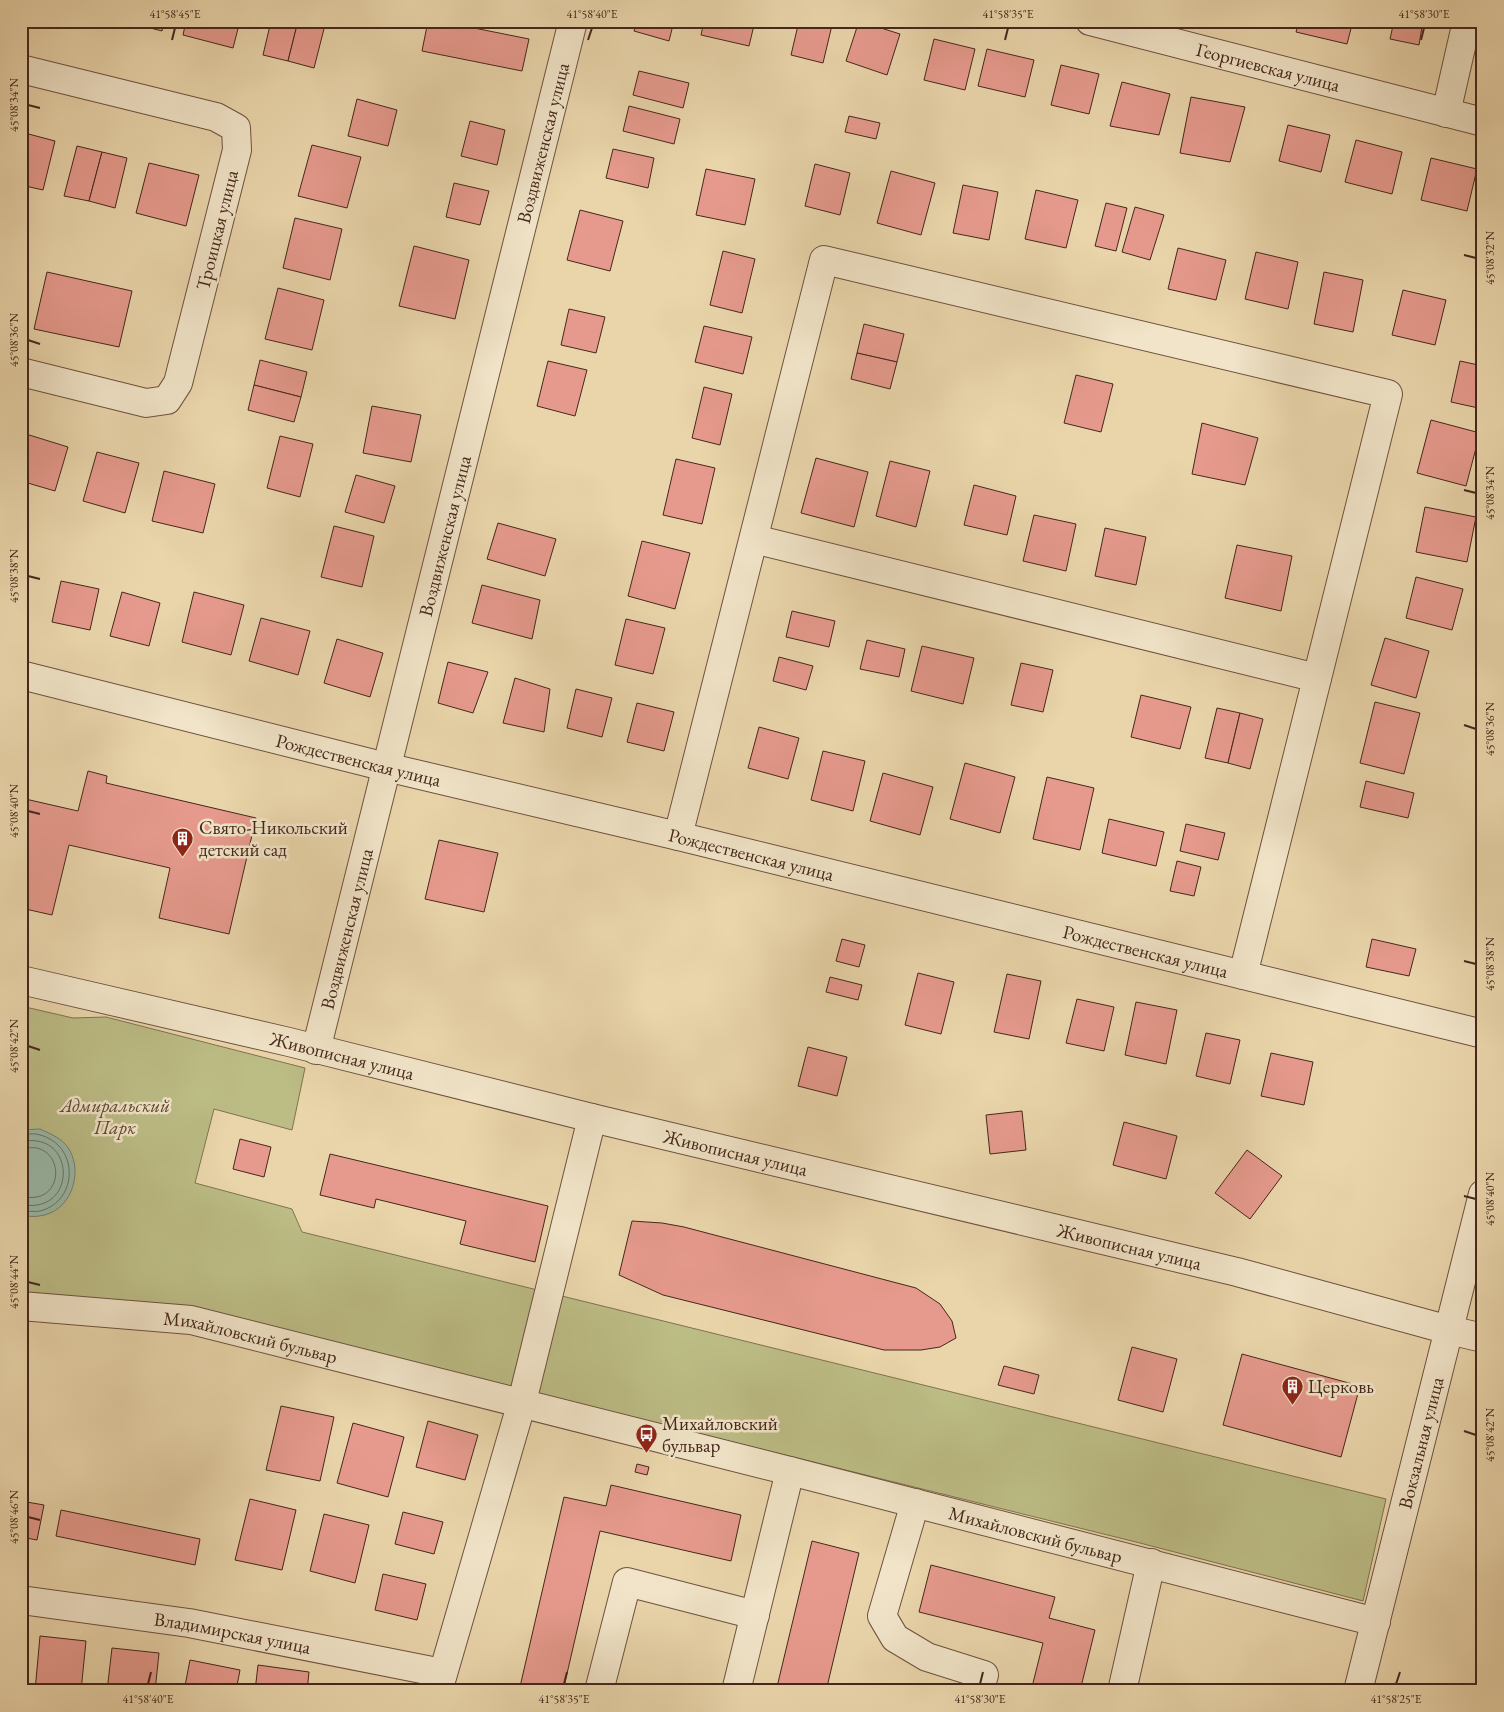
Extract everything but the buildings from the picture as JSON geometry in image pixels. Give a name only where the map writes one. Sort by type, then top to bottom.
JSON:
[{"type":"street","name":"Воздвиженская улица","points":[[316,1050],[574,21]]},
{"type":"street","name":"Георгиевская улица","points":[[1090,21],[1483,122]]},
{"type":"street","points":[[1446,113],[1467,21]]},
{"type":"street","name":"Троицкая улица","points":[[21,69],[216,117],[236,128],[237,150],[178,383],[166,400],[146,403],[21,372]]},
{"type":"street","points":[[678,836],[824,260],[1388,394],[1243,975]]},
{"type":"street","points":[[754,539],[1317,678]]},
{"type":"street","name":"Рождественская улица","points":[[21,675],[386,767],[678,836],[1483,1034]]},
{"type":"street","name":"Живописная улица","points":[[21,980],[1237,1272],[1483,1338]]},
{"type":"street","points":[[440,1682],[522,1402],[592,1118]]},
{"type":"street","name":"Вокзальная улица","points":[[1358,1691],[1483,1194]]},
{"type":"street","name":"Михайловский бульвар","points":[[21,1306],[191,1320],[790,1470],[1376,1622]]},
{"type":"street","points":[[736,1691],[790,1470]]},
{"type":"street","points":[[914,1503],[882,1616],[895,1638],[927,1657],[984,1675],[979,1691]]},
{"type":"street","points":[[1122,1691],[1151,1563]]},
{"type":"street","points":[[599,1691],[627,1582],[754,1615]]},
{"type":"street","name":"Владимирская улица","points":[[21,1600],[189,1622],[440,1682]]},
{"type":"green space","name":"Адмиральский Парк","points":[[21,1006],[73,1018],[106,1017],[305,1068],[292,1130],[214,1109],[195,1183],[292,1209],[302,1232],[1386,1499],[1363,1601],[1140,1543],[200,1310],[21,1297]]},
{"type":"water","points":[[40,1129],[60,1140],[69,1149],[75,1170],[74,1180],[71,1191],[59,1208],[39,1216],[23,1216],[21,1215],[21,1130]]},
{"type":"place","name":"Свято-Никольский детский сад","points":[[183,857]]},
{"type":"place","name":"Церковь","points":[[1292,1405]]},
{"type":"place","name":"Михайловский бульвар","points":[[646,1453]]}]
